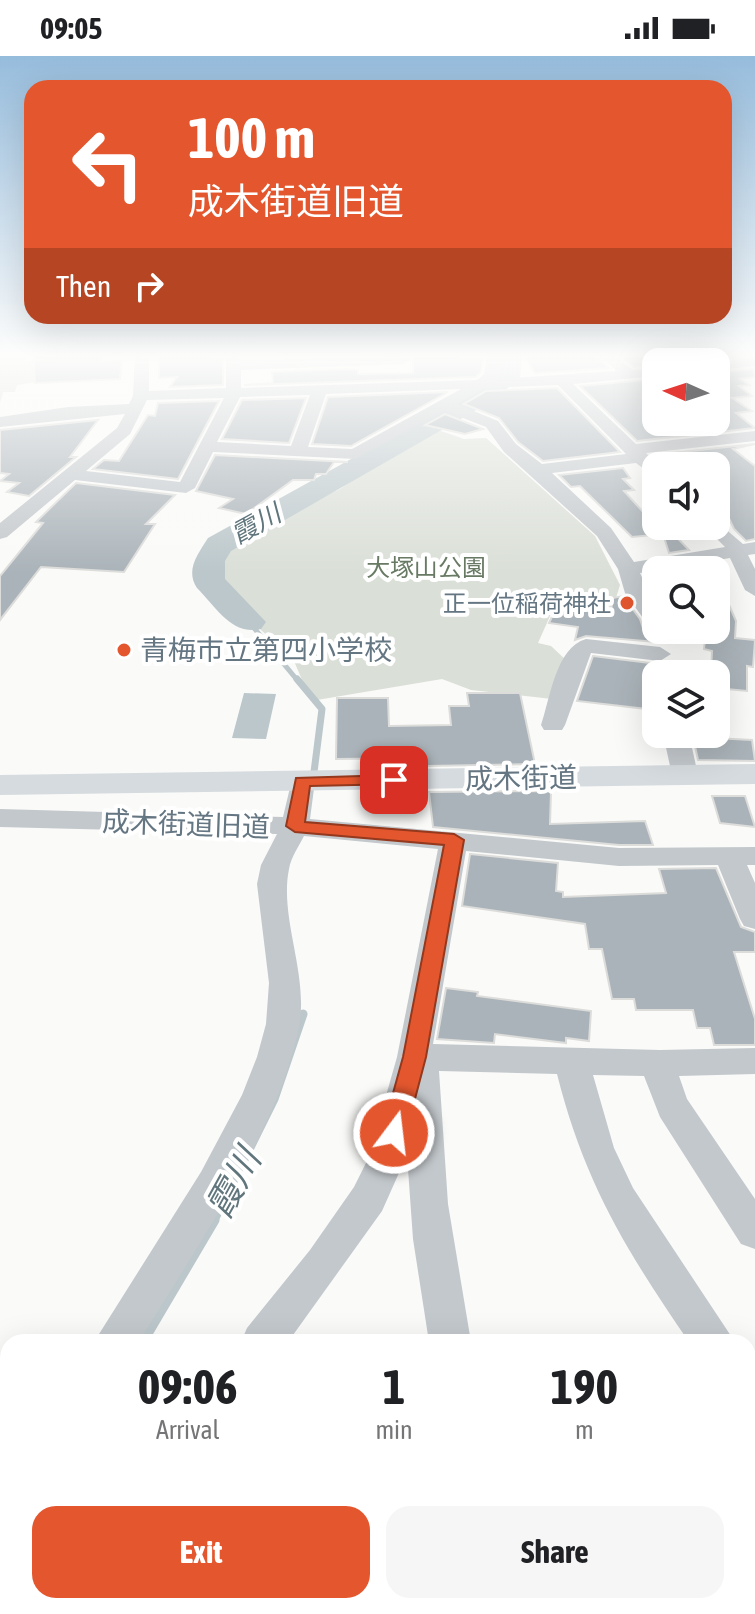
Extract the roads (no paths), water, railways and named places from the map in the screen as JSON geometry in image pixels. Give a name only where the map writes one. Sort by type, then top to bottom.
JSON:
[{"type":"main road","name":"成木街道","points":[[0,785],[755,774]]},
{"type":"street","points":[[0,533],[113,442],[123,427]]},
{"type":"street","points":[[73,475],[186,488],[222,427]]},
{"type":"street","points":[[298,451],[307,427]]},
{"type":"street","points":[[211,447],[355,454],[415,427]]},
{"type":"street","points":[[494,427],[501,439],[604,532],[628,569],[642,601]]},
{"type":"street","points":[[609,427],[642,459]]},
{"type":"street","points":[[730,427],[751,440]]},
{"type":"street","points":[[538,470],[636,453],[751,440]]},
{"type":"street","points":[[730,540],[755,590]]},
{"type":"street","points":[[628,569],[733,549],[755,548]]},
{"type":"street","points":[[553,725],[577,653],[586,646],[645,660]]},
{"type":"street","points":[[679,748],[685,775]]},
{"type":"street","points":[[120,1334],[214,1183],[259,1097],[274,1057],[283,1024],[285,983],[272,884],[275,865],[295,826],[302,781]]},
{"type":"street","name":"成木街道旧道","points":[[0,818],[295,826],[619,857],[742,856]]},
{"type":"street","points":[[268,1334],[368,1199],[387,1159],[418,1057],[454,840]]},
{"type":"street","points":[[742,856],[755,919]]},
{"type":"street","points":[[418,1057],[660,1063],[755,1061]]},
{"type":"street","points":[[418,1057],[429,1219],[449,1334]]},
{"type":"street","points":[[571,1059],[597,1149],[610,1176],[645,1240],[709,1334]]},
{"type":"street","points":[[660,1063],[663,1085],[673,1107],[755,1232]]},
{"type":"waterway","name":"霞川","points":[[249,622],[209,581],[209,561],[219,545],[429,427]]},
{"type":"waterway","name":"霞川","points":[[249,622],[298,681]]},
{"type":"waterway","name":"霞川","points":[[297,679],[322,709],[314,772]]},
{"type":"waterway","name":"霞川","points":[[214,1220],[274,1099],[303,1014]]},
{"type":"waterway","name":"霞川","points":[[147,1334],[214,1220]]},
{"type":"place","name":"正一位稲荷神社","points":[[627,603]]},
{"type":"place","name":"青梅市立第四小学校","points":[[124,650]]},
{"type":"park label","name":"大塚山公園","points":[[426,567]]}]
